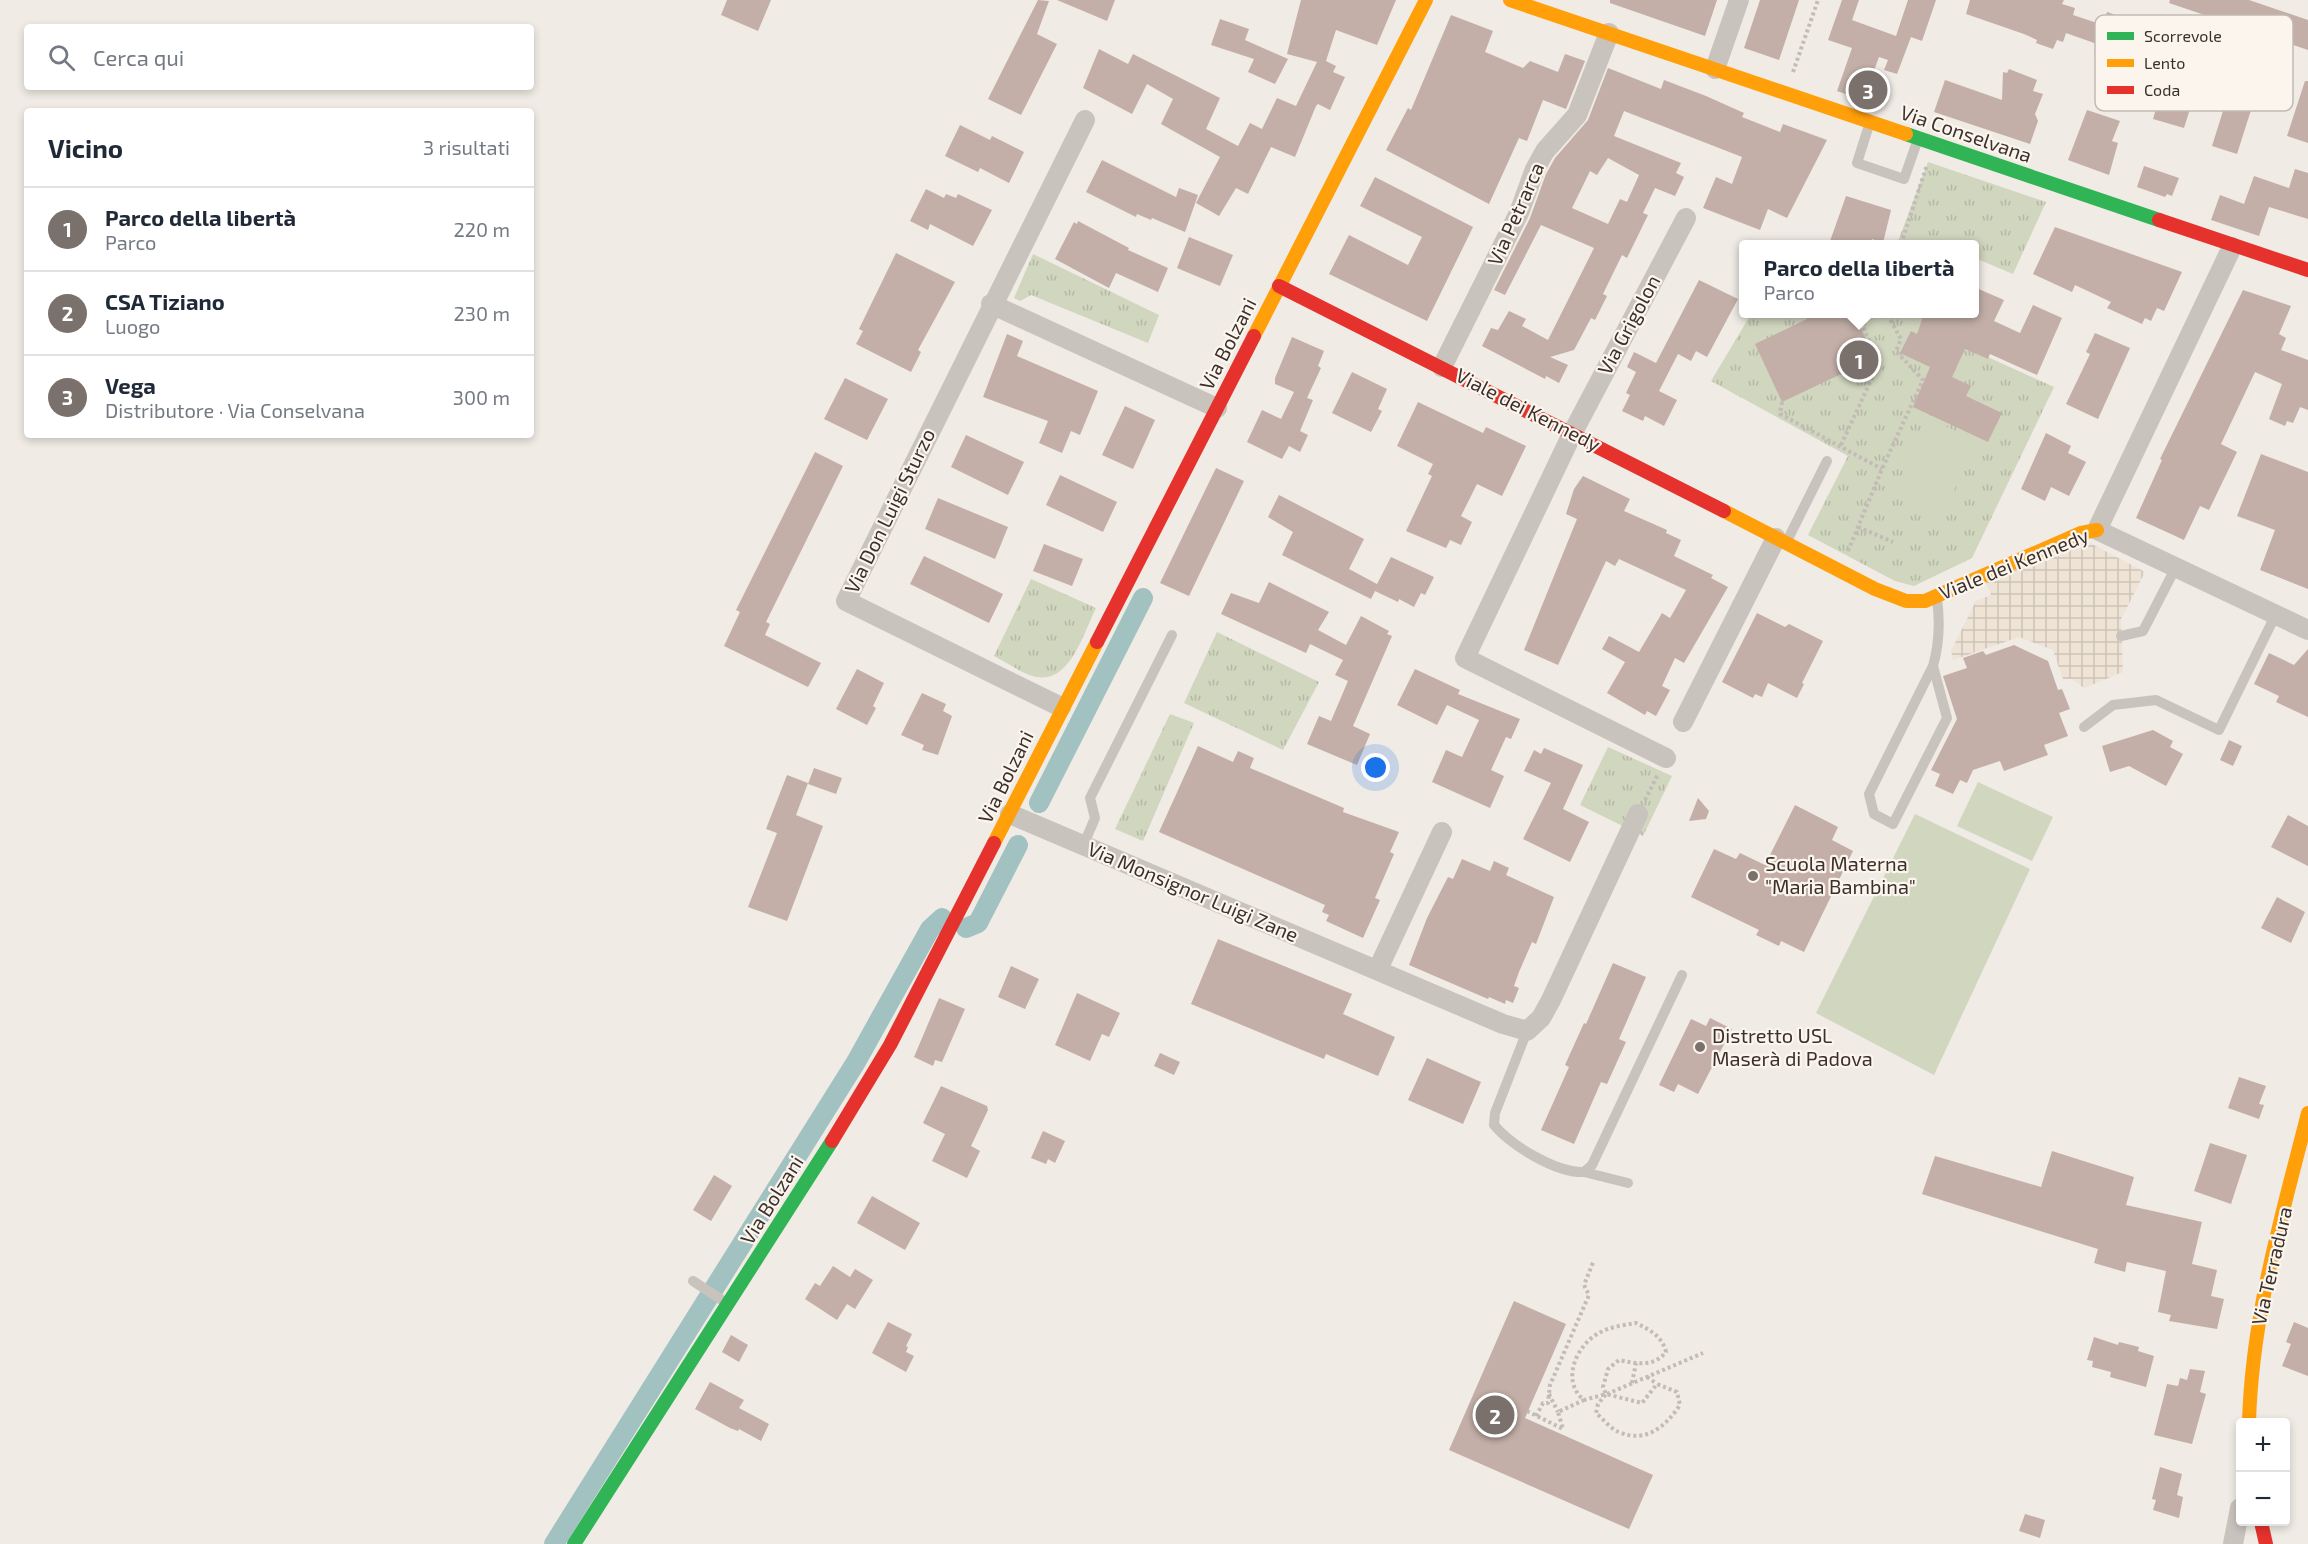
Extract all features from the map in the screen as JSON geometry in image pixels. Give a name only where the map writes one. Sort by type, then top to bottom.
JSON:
[{"type":"street","name":"Via Bolzani","points":[[574,1544],[723,1301],[890,1045],[1426,0]]},
{"type":"street","name":"Via Conselvana","points":[[1510,0],[2308,270]]},
{"type":"street","points":[[1716,69],[1739,0]]},
{"type":"street","name":"Via Petrarca","points":[[1442,367],[1519,213],[1535,169],[1545,151],[1577,115],[1609,33]]},
{"type":"street","name":"Via Don Luigi Sturzo","points":[[1062,707],[846,601],[1084,120]]},
{"type":"street","name":"Via Grigolon","points":[[1666,758],[1465,658],[1573,432],[1686,218]]},
{"type":"street","name":"Viale dei Kennedy","points":[[1279,286],[1573,432],[1875,589],[1906,601],[1925,601],[2081,533],[2097,530],[2232,246]]},
{"type":"street","points":[[991,304],[1216,408]]},
{"type":"street","points":[[2097,530],[2308,630]]},
{"type":"street","points":[[1683,722],[1781,540]]},
{"type":"street","name":"Via Monsignor Luigi Zane","points":[[1010,814],[1503,1024],[1527,1031]]},
{"type":"street","points":[[1527,1031],[1541,1018],[1551,1000],[1638,814]]},
{"type":"street","points":[[1378,969],[1442,832]]},
{"type":"street","name":"Via Terradura","points":[[2249,1418],[2258,1322],[2268,1271],[2300,1182],[2308,1113]]},
{"type":"street","points":[[2233,1544],[2237,1526]]},
{"type":"street","points":[[2262,1526],[2266,1544]]},
{"type":"lane","points":[[1870,122],[1857,163],[1895,176],[1904,179],[1918,138]]},
{"type":"lane","points":[[1781,540],[1827,461]]},
{"type":"lane","points":[[2121,636],[2143,631],[2176,567]]},
{"type":"lane","points":[[1933,666],[1947,718],[1893,824],[1874,814],[1869,794],[1933,666],[1937,652],[1939,615],[1936,595]]},
{"type":"lane","points":[[2084,728],[2113,705],[2156,700],[2219,730],[2276,614]]},
{"type":"lane","points":[[1083,846],[1095,818],[1090,798],[1172,635]]},
{"type":"lane","points":[[1584,1172],[1592,1165],[1682,975]]},
{"type":"lane","points":[[1527,1031],[1496,1113],[1494,1125],[1504,1137],[1533,1155],[1572,1173],[1584,1172],[1628,1183]]},
{"type":"lane","points":[[696,1284],[723,1301]]},
{"type":"path","points":[[1785,93],[1818,0]]},
{"type":"path","points":[[1902,240],[1934,144]]},
{"type":"path","points":[[1841,445],[1879,363],[1859,318]]},
{"type":"path","points":[[1839,571],[1923,380],[1896,351],[1901,339],[1889,318]]},
{"type":"path","points":[[1782,402],[1780,414],[1882,469]]},
{"type":"path","points":[[1858,527],[1893,542]]},
{"type":"path","points":[[1638,814],[1666,758]]},
{"type":"path","points":[[1536,1416],[1543,1403],[1548,1402],[1550,1384],[1589,1294],[1584,1285],[1594,1260]]},
{"type":"path","points":[[1584,1400],[1574,1392],[1570,1375],[1586,1343],[1599,1333],[1636,1323],[1653,1331],[1664,1343],[1666,1352],[1660,1360],[1636,1363],[1619,1360],[1608,1369],[1603,1387],[1606,1394]]},
{"type":"path","points":[[1558,1412],[1703,1353]]},
{"type":"path","points":[[1631,1383],[1636,1363]]},
{"type":"path","points":[[1606,1394],[1598,1404],[1596,1413],[1619,1432],[1652,1434],[1664,1426],[1680,1405],[1677,1392],[1647,1377]]},
{"type":"path","points":[[1606,1394],[1642,1403],[1657,1384]]},
{"type":"path","points":[[1527,1411],[1563,1429],[1549,1394]]},
{"type":"green space","points":[[1928,162],[2046,202],[2013,274],[1979,260],[1979,240],[1899,240]]},
{"type":"green space","points":[[1033,254],[1159,315],[1148,343],[1031,295],[1020,301],[1014,298]]},
{"type":"green space","points":[[1749,318],[1932,318],[1948,339],[2054,387],[1972,558],[1914,586],[1895,581],[1808,535],[1848,456],[1711,381]]},
{"type":"green space","points":[[1927,418],[1976,440],[1944,514],[1894,492]]},
{"type":"green space","points":[[1031,579],[1096,608],[1072,658],[1053,675],[1041,677],[1027,674],[994,656]]},
{"type":"green space","points":[[1217,632],[1319,682],[1283,750],[1184,703]]},
{"type":"green space","points":[[1170,714],[1194,723],[1143,841],[1115,829]]},
{"type":"green space","points":[[1608,747],[1672,776],[1643,836],[1580,805]]},
{"type":"green space","points":[[1978,782],[2053,817],[2032,861],[1957,826]]},
{"type":"green space","points":[[1915,814],[2030,869],[1934,1075],[1816,1013]]},
{"type":"shaded area","points":[[2086,541],[2145,572],[2121,619],[2123,672],[2084,688],[2072,679],[2063,679],[2053,650],[2019,637],[1953,660],[1951,651],[1976,601],[1991,595],[1985,580]]},
{"type":"building","points":[[727,0],[771,0],[758,31],[721,15]]},
{"type":"building","points":[[1038,0],[1049,1],[1037,34],[1057,44],[1021,115],[988,99]]},
{"type":"building","points":[[1057,0],[1115,0],[1107,21]]},
{"type":"building","points":[[1301,0],[1396,0],[1377,45],[1336,30],[1326,61],[1336,66],[1333,72],[1345,77],[1330,110],[1318,104],[1316,106],[1295,157],[1271,147],[1248,194],[1236,188],[1219,216],[1196,203],[1220,157],[1161,124],[1173,99],[1147,84],[1132,114],[1083,88],[1099,49],[1128,64],[1133,54],[1220,98],[1206,129],[1238,146],[1250,123],[1262,129],[1277,98],[1296,106],[1317,62],[1287,54]]},
{"type":"building","points":[[1610,0],[1717,0],[1705,36],[1610,3]]},
{"type":"building","points":[[1760,0],[1799,0],[1779,60],[1744,48]]},
{"type":"building","points":[[1842,0],[1859,0],[1852,20],[1896,36],[1908,0],[1936,0],[1922,41],[1911,37],[1897,74],[1884,70],[1888,60],[1879,57],[1863,100],[1837,91],[1852,48],[1828,40]]},
{"type":"building","points":[[1970,0],[2064,0],[2062,4],[2075,8],[2073,15],[2095,22],[2095,43],[2066,33],[2063,42],[2057,40],[2053,49],[2036,43],[2037,40],[2024,34],[1966,14]]},
{"type":"building","points":[[2170,0],[2249,0],[2308,20],[2308,50],[2293,45],[2293,15],[2204,15],[2169,3]]},
{"type":"building","points":[[1451,15],[1493,31],[1485,52],[1523,68],[1530,61],[1558,72],[1565,54],[1585,61],[1566,109],[1543,100],[1527,141],[1519,138],[1489,204],[1386,150],[1408,108],[1411,110]]},
{"type":"building","points":[[1220,19],[1249,29],[1245,40],[1288,59],[1275,84],[1248,72],[1254,59],[1211,45]]},
{"type":"building","points":[[1608,68],[1661,89],[1664,80],[1744,113],[1742,117],[1780,132],[1783,124],[1827,140],[1787,218],[1768,209],[1760,230],[1703,208],[1716,177],[1732,184],[1742,157],[1624,111],[1614,136],[1681,163],[1676,173],[1684,177],[1675,196],[1655,188],[1643,213],[1648,215],[1627,258],[1622,255],[1603,294],[1607,296],[1595,320],[1591,318],[1574,350],[1550,357],[1568,365],[1559,383],[1546,376],[1545,379],[1482,346],[1491,328],[1498,330],[1509,311],[1526,319],[1522,326],[1548,340],[1594,248],[1541,225],[1505,295],[1494,290],[1530,218],[1546,174],[1555,158],[1588,120]],"holes":[[[1608,158],[1639,175],[1627,202],[1620,199],[1608,224],[1572,208],[1590,171],[1597,175]]]},
{"type":"building","points":[[2009,69],[2037,80],[2033,91],[2043,94],[2035,114],[2038,121],[2030,144],[1934,112],[1945,80],[2002,100],[2003,72],[2007,73]]},
{"type":"building","points":[[2305,81],[2308,81],[2308,143],[2287,136]]},
{"type":"building","points":[[2087,110],[2120,121],[2112,141],[2118,143],[2109,175],[2068,160]]},
{"type":"building","points":[[2155,111],[2189,111],[2184,128],[2153,119]]},
{"type":"building","points":[[2223,111],[2251,111],[2237,154],[2212,146]]},
{"type":"building","points":[[960,125],[990,140],[992,136],[1024,152],[1009,183],[980,168],[978,172],[945,156]]},
{"type":"building","points":[[1102,160],[1176,197],[1179,188],[1198,195],[1185,232],[1152,218],[1151,220],[1137,214],[1136,217],[1086,192]]},
{"type":"building","points":[[2144,166],[2179,178],[2172,196],[2167,194],[2165,197],[2137,187]]},
{"type":"building","points":[[2295,169],[2308,173],[2308,219],[2269,207],[2259,236],[2211,220],[2220,195],[2244,204],[2254,176],[2289,188]]},
{"type":"building","points":[[1375,177],[1473,227],[1427,321],[1329,274],[1349,235],[1408,265],[1422,237],[1360,206]]},
{"type":"building","points":[[926,189],[944,198],[946,194],[956,198],[958,194],[992,210],[973,246],[930,224],[928,230],[910,221]]},
{"type":"building","points":[[1846,196],[1891,210],[1884,240],[1830,240]]},
{"type":"building","points":[[1078,221],[1129,248],[1128,250],[1168,268],[1158,292],[1116,273],[1109,288],[1055,259],[1074,222],[1077,224]]},
{"type":"building","points":[[2055,227],[2182,272],[2164,311],[2157,308],[2151,321],[2145,318],[2142,324],[2107,308],[2111,302],[2075,285],[2072,292],[2033,274]]},
{"type":"building","points":[[1189,237],[1233,255],[1220,286],[1177,268]]},
{"type":"building","points":[[896,253],[955,282],[918,350],[921,352],[911,372],[856,344],[863,331],[859,329]]},
{"type":"building","points":[[1699,280],[1738,299],[1707,357],[1696,351],[1691,361],[1678,354],[1659,391],[1677,400],[1664,426],[1645,416],[1643,421],[1622,411],[1630,395],[1626,393],[1636,372],[1627,367],[1634,352],[1656,363]]},
{"type":"building","points":[[1979,289],[2004,300],[1994,321],[2020,333],[2033,305],[2062,318],[2037,375],[1990,354],[1988,359],[1965,349],[1952,377],[1971,386],[1966,396],[2002,413],[1988,442],[1913,407],[1930,367],[1900,353],[1911,331],[1917,334],[1923,318],[1979,318]]},
{"type":"building","points":[[2243,290],[2291,306],[2279,334],[2286,338],[2281,350],[2308,360],[2308,410],[2300,407],[2293,423],[2287,421],[2285,426],[2269,419],[2282,384],[2255,372],[2221,444],[2237,452],[2209,510],[2200,506],[2184,540],[2136,518],[2162,460],[2160,459]]},
{"type":"building","points":[[1856,318],[1875,358],[1782,402],[1755,344],[1807,319]]},
{"type":"building","points":[[2095,333],[2130,348],[2098,419],[2066,404],[2090,354],[2086,352]]},
{"type":"building","points":[[1007,334],[1023,341],[1017,356],[1098,391],[1080,435],[1071,431],[1062,453],[1039,443],[1048,421],[983,397]]},
{"type":"building","points":[[1292,337],[1324,351],[1318,366],[1321,368],[1307,398],[1313,400],[1300,431],[1308,435],[1300,452],[1289,446],[1282,459],[1247,442],[1262,410],[1281,419],[1294,392],[1275,384],[1275,378]]},
{"type":"building","points":[[1352,372],[1387,389],[1378,409],[1382,411],[1371,432],[1332,413]]},
{"type":"building","points":[[845,378],[888,399],[867,440],[824,419]]},
{"type":"building","points":[[1418,402],[1483,433],[1486,427],[1526,446],[1502,496],[1477,484],[1461,516],[1472,522],[1461,545],[1450,540],[1446,548],[1406,531],[1432,476],[1428,474],[1433,464],[1397,446]]},
{"type":"building","points":[[1125,406],[1155,420],[1133,469],[1102,455]]},
{"type":"building","points":[[2046,433],[2071,446],[2068,453],[2086,462],[2069,496],[2051,487],[2045,501],[2021,489]]},
{"type":"building","points":[[966,435],[1024,462],[1008,495],[951,467]]},
{"type":"building","points":[[815,452],[843,466],[766,622],[770,624],[765,635],[821,663],[808,687],[724,646],[740,612],[736,610]]},
{"type":"building","points":[[2261,454],[2308,472],[2308,589],[2260,570],[2275,530],[2237,516]]},
{"type":"building","points":[[1216,468],[1244,481],[1189,596],[1160,583]]},
{"type":"building","points":[[1060,475],[1117,502],[1103,532],[1046,505]]},
{"type":"building","points":[[1583,476],[1630,499],[1624,511],[1667,530],[1666,533],[1681,540],[1674,556],[1713,575],[1711,578],[1728,587],[1684,663],[1675,658],[1662,686],[1670,690],[1656,716],[1647,711],[1645,715],[1607,693],[1625,662],[1602,649],[1609,636],[1639,652],[1662,613],[1670,618],[1686,590],[1619,559],[1615,566],[1606,561],[1558,665],[1524,650],[1577,519],[1566,514],[1574,489]]},
{"type":"building","points":[[1279,495],[1364,539],[1349,569],[1377,584],[1391,557],[1434,577],[1425,595],[1421,593],[1414,607],[1375,591],[1371,599],[1282,555],[1293,532],[1268,517]]},
{"type":"building","points":[[938,498],[1008,527],[995,559],[925,529]]},
{"type":"building","points":[[1044,544],[1083,559],[1072,586],[1033,571]]},
{"type":"building","points":[[924,556],[1003,594],[989,623],[910,584]]},
{"type":"building","points":[[1269,582],[1329,612],[1318,630],[1346,645],[1361,616],[1389,631],[1387,634],[1392,636],[1353,726],[1370,734],[1357,765],[1307,744],[1319,716],[1331,721],[1348,681],[1335,675],[1343,660],[1310,644],[1306,653],[1221,614],[1231,593],[1259,603]]},
{"type":"building","points":[[1757,613],[1785,627],[1789,624],[1823,641],[1797,698],[1768,683],[1762,697],[1755,694],[1753,698],[1722,682]]},
{"type":"building","points":[[2014,645],[2048,661],[2058,690],[2062,689],[2070,709],[2059,713],[2068,736],[2044,745],[2048,755],[2004,771],[2000,761],[1973,770],[1967,783],[1960,780],[1953,794],[1935,786],[1940,774],[1931,770],[1957,719],[1943,676],[1967,668],[1963,658],[1983,651],[1986,655]]},
{"type":"building","points":[[2308,649],[2308,717],[2276,702],[2279,696],[2254,684],[2269,653],[2294,665]]},
{"type":"building","points":[[857,669],[884,683],[873,706],[876,708],[867,725],[836,709]]},
{"type":"building","points":[[1415,669],[1460,690],[1458,694],[1520,719],[1511,739],[1506,737],[1491,770],[1504,776],[1490,808],[1432,782],[1446,750],[1462,757],[1479,720],[1447,705],[1437,725],[1397,705]]},
{"type":"building","points":[[922,693],[946,704],[943,711],[952,716],[938,755],[922,750],[924,745],[901,735]]},
{"type":"building","points":[[2153,730],[2173,741],[2170,747],[2183,754],[2166,786],[2129,766],[2110,772],[2102,746]]},
{"type":"building","points":[[2229,740],[2242,746],[2233,766],[2220,760]]},
{"type":"building","points":[[1198,746],[1233,762],[1238,751],[1254,758],[1250,768],[1344,808],[1343,812],[1399,832],[1390,852],[1394,854],[1375,898],[1380,900],[1363,938],[1326,921],[1329,915],[1322,912],[1325,905],[1159,832]]},
{"type":"building","points":[[1544,748],[1583,765],[1563,809],[1589,822],[1570,862],[1523,839],[1551,783],[1524,771],[1534,750],[1541,754]]},
{"type":"building","points":[[814,768],[842,778],[836,794],[808,784]]},
{"type":"building","points":[[787,775],[808,783],[796,815],[823,826],[787,921],[748,907],[777,833],[766,829]]},
{"type":"building","points":[[1698,798],[1709,811],[1706,819],[1689,821]]},
{"type":"building","points":[[1795,805],[1838,827],[1832,840],[1853,851],[1804,952],[1781,941],[1779,946],[1756,935],[1759,930],[1691,897],[1714,849],[1736,859],[1740,853],[1765,865]]},
{"type":"building","points":[[2288,815],[2308,826],[2308,866],[2271,847]]},
{"type":"building","points":[[1462,859],[1490,871],[1494,861],[1509,868],[1506,875],[1554,897],[1536,944],[1532,942],[1519,972],[1514,986],[1519,988],[1513,1003],[1506,1000],[1505,1004],[1489,997],[1488,999],[1409,965],[1427,918],[1448,877],[1453,879]]},
{"type":"building","points":[[2277,897],[2305,912],[2291,943],[2261,928]]},
{"type":"building","points":[[1218,939],[1352,994],[1343,1014],[1395,1037],[1378,1076],[1326,1054],[1324,1059],[1191,1004]]},
{"type":"building","points":[[1613,963],[1646,977],[1619,1039],[1626,1042],[1607,1084],[1601,1082],[1574,1144],[1541,1130],[1569,1067],[1565,1065]]},
{"type":"building","points":[[1011,966],[1039,979],[1025,1009],[998,997]]},
{"type":"building","points":[[1077,993],[1120,1013],[1109,1037],[1102,1034],[1090,1061],[1055,1045]]},
{"type":"building","points":[[939,998],[965,1009],[942,1062],[935,1060],[933,1066],[914,1057]]},
{"type":"building","name":"Distretto USL Maserà di Padova","points":[[1710,1018],[1732,1029],[1698,1094],[1678,1084],[1674,1092],[1659,1085],[1691,1019],[1706,1026]]},
{"type":"building","points":[[1160,1053],[1180,1062],[1174,1075],[1154,1066]]},
{"type":"building","points":[[1427,1058],[1481,1082],[1463,1124],[1408,1100]]},
{"type":"building","points":[[2239,1077],[2266,1086],[2259,1104],[2264,1105],[2259,1119],[2228,1108]]},
{"type":"building","points":[[941,1086],[987,1106],[988,1110],[971,1146],[980,1151],[967,1178],[932,1161],[945,1134],[923,1123]]},
{"type":"building","points":[[1043,1131],[1065,1141],[1055,1163],[1048,1159],[1046,1164],[1031,1158]]},
{"type":"building","points":[[2210,1143],[2247,1155],[2231,1204],[2194,1191]]},
{"type":"building","points":[[2052,1151],[2134,1177],[2126,1205],[2202,1222],[2192,1264],[2217,1270],[2211,1296],[2224,1299],[2217,1329],[2169,1321],[2171,1315],[2158,1312],[2166,1271],[2127,1262],[2125,1272],[2094,1263],[2098,1249],[1922,1194],[1935,1156],[2041,1187]]},
{"type":"building","points":[[714,1175],[732,1186],[711,1221],[693,1210]]},
{"type":"building","points":[[872,1196],[920,1223],[905,1250],[857,1223]]},
{"type":"building","points":[[833,1266],[850,1277],[855,1269],[873,1280],[855,1309],[847,1304],[837,1320],[805,1299],[815,1283],[820,1286]]},
{"type":"building","points":[[1514,1301],[1566,1324],[1525,1418],[1653,1475],[1629,1529],[1449,1450]]},
{"type":"building","points":[[888,1322],[912,1334],[906,1346],[908,1347],[906,1352],[914,1356],[906,1372],[872,1353]]},
{"type":"building","points":[[2294,1322],[2308,1328],[2308,1376],[2282,1366],[2291,1344],[2286,1342]]},
{"type":"building","points":[[731,1335],[748,1345],[739,1362],[722,1352]]},
{"type":"building","points":[[2094,1337],[2118,1345],[2119,1342],[2139,1347],[2138,1351],[2154,1356],[2146,1387],[2110,1377],[2111,1372],[2092,1367],[2093,1361],[2087,1360]]},
{"type":"building","points":[[2190,1369],[2205,1371],[2200,1392],[2206,1394],[2192,1444],[2154,1435],[2167,1384],[2178,1386],[2180,1378],[2187,1380]]},
{"type":"building","points":[[710,1382],[744,1400],[739,1408],[769,1424],[761,1441],[739,1429],[738,1431],[730,1428],[695,1409]]},
{"type":"building","points":[[2160,1467],[2182,1474],[2177,1495],[2183,1497],[2179,1518],[2153,1510],[2156,1500],[2152,1499]]},
{"type":"building","points":[[2025,1514],[2045,1520],[2040,1538],[2019,1531]]},
{"type":"waterway","points":[[1039,803],[1143,598]]},
{"type":"waterway","points":[[966,928],[978,923],[1018,845]]},
{"type":"waterway","points":[[554,1544],[856,1062],[930,929],[942,918]]},
{"type":"traffic: fast","points":[[1906,134],[2159,220]]},
{"type":"traffic: fast","points":[[574,1544],[832,1141]]},
{"type":"traffic: slow","points":[[1254,336],[1426,0]]},
{"type":"traffic: slow","points":[[1510,0],[1906,134]]},
{"type":"traffic: slow","points":[[1724,511],[1875,589],[1906,601],[1925,601],[2081,533],[2097,530]]},
{"type":"traffic: slow","points":[[994,843],[1097,642]]},
{"type":"traffic: slow","points":[[2249,1418],[2251,1382],[2262,1304],[2308,1113]]},
{"type":"traffic: jam","points":[[2159,220],[2308,270]]},
{"type":"traffic: jam","points":[[1279,286],[1724,511]]},
{"type":"traffic: jam","points":[[1097,642],[1254,336]]},
{"type":"traffic: jam","points":[[832,1141],[890,1045],[994,843]]},
{"type":"traffic: jam","points":[[2262,1526],[2266,1544]]},
{"type":"place","name":"Vega","points":[[1868,90]]},
{"type":"place","name":"Parco della libertà","points":[[1859,360]]},
{"type":"place","name":"Scuola Materna \"Maria Bambina\"","points":[[1753,876]]},
{"type":"place","name":"Distretto USL Maserà di Padova","points":[[1700,1047]]},
{"type":"place","name":"CSA Tiziano","points":[[1495,1415]]}]
